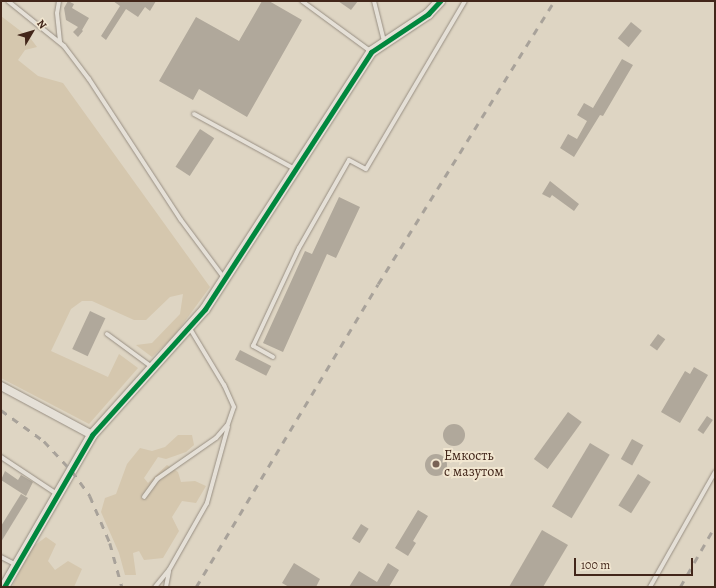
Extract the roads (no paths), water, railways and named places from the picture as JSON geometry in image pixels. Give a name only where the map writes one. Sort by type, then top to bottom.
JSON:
[{"type":"street","points":[[4,587],[92,435],[189,327],[225,280],[371,52],[384,41],[428,14],[440,1]]},
{"type":"street","points":[[1,386],[92,435]]},
{"type":"lane","points":[[8,1],[60,43],[89,79],[181,220],[225,280]]},
{"type":"lane","points":[[59,1],[57,13],[60,43]]},
{"type":"lane","points":[[302,1],[371,52]]},
{"type":"lane","points":[[374,1],[384,41]]},
{"type":"lane","points":[[273,357],[253,346],[299,248],[349,160],[366,169],[465,1]]},
{"type":"lane","points":[[194,114],[295,169]]},
{"type":"lane","points":[[155,587],[169,570],[207,502],[234,407],[224,385],[189,327]]},
{"type":"lane","points":[[106,334],[152,367]]},
{"type":"lane","points":[[144,497],[157,479],[171,467],[199,452],[228,424]]},
{"type":"lane","points":[[1,457],[58,494]]},
{"type":"lane","points":[[650,587],[715,472]]},
{"type":"lane","points":[[1,556],[17,565]]},
{"type":"lane","points":[[166,587],[169,570]]},
{"type":"railway","points":[[196,587],[378,284],[554,1]]},
{"type":"railway","points":[[1,410],[44,441],[72,471],[90,496],[110,543],[122,587]]},
{"type":"railway","points":[[680,587],[715,526]]},
{"type":"place","name":"Емкость с мазутом","points":[[436,464]]}]
